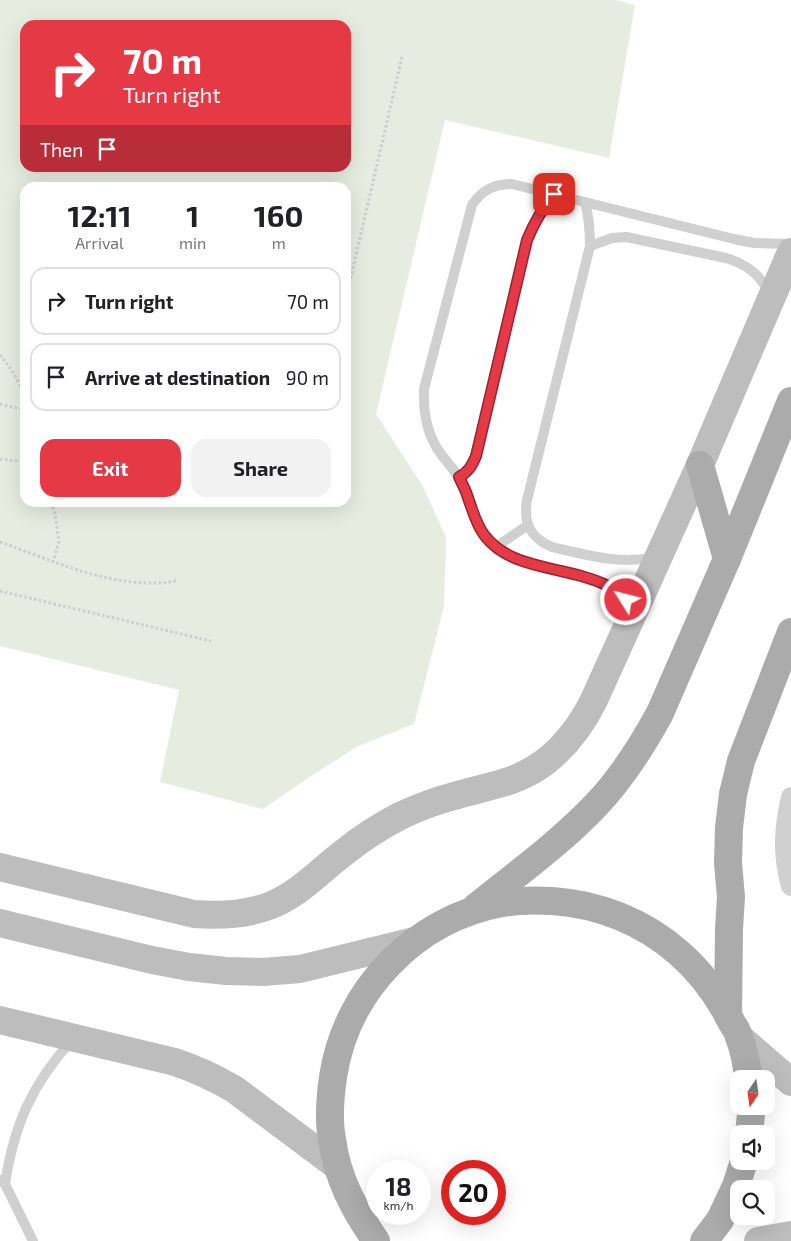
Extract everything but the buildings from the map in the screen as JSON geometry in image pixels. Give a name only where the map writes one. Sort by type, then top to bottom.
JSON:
[{"type":"main road","points":[[471,911],[577,824],[615,783],[647,738],[660,714],[727,559],[791,401]]},
{"type":"main road","points":[[700,465],[727,559]]},
{"type":"main road","points":[[746,1070],[734,1026],[729,929],[732,897],[728,863],[729,828],[733,794],[744,753],[791,632]]},
{"type":"main road","points":[[376,1241],[361,1229],[337,1166],[331,1138],[330,1098],[336,1059],[349,1021],[369,987],[390,962],[414,941],[442,924],[471,911],[502,903],[534,900],[569,902],[602,909],[634,922],[664,940],[690,962],[712,988],[734,1026]]},
{"type":"main road","points":[[704,1241],[720,1220],[736,1186],[741,1170]]},
{"type":"street","points":[[0,867],[194,914],[232,915],[250,912],[270,906],[288,897],[305,886],[345,851],[373,832],[402,816],[428,804],[455,795],[499,785],[515,779],[545,762],[574,734],[585,718],[700,465],[791,252]]},
{"type":"street","points":[[791,797],[784,849],[791,886]]},
{"type":"street","points":[[0,923],[152,960],[226,971],[263,972],[300,969],[414,941]]},
{"type":"street","points":[[0,1020],[175,1062],[196,1069],[234,1089],[337,1166]]},
{"type":"street","points":[[734,1026],[791,1082]]},
{"type":"street","points":[[758,1241],[791,1236]]},
{"type":"lane","points":[[635,610],[621,596],[604,584],[521,560],[508,555],[496,547],[478,525],[459,477],[441,455],[430,434],[423,400],[426,377],[472,205],[484,190],[502,184],[512,184],[734,239],[754,243],[791,244]]},
{"type":"lane","points":[[459,477],[470,468],[476,456],[527,240],[534,223],[554,194]]},
{"type":"lane","points":[[585,202],[589,216],[590,246],[527,500],[526,517],[528,525],[538,539],[552,547],[626,561],[643,560],[659,556]]},
{"type":"lane","points":[[590,246],[612,238],[626,237],[738,261],[759,276],[771,298]]},
{"type":"lane","points":[[496,547],[528,525]]},
{"type":"lane","points":[[34,1241],[2,1181],[14,1138],[32,1094],[59,1055],[75,1038]]},
{"type":"path","points":[[351,276],[402,57]]},
{"type":"path","points":[[0,355],[20,385]]},
{"type":"path","points":[[0,404],[20,409]]},
{"type":"path","points":[[0,458],[20,461]]},
{"type":"path","points":[[53,507],[59,541],[53,562]]},
{"type":"path","points":[[0,542],[64,566],[115,580],[166,584],[177,580]]},
{"type":"path","points":[[0,591],[211,642]]},
{"type":"shaded area","points":[[0,0],[615,0],[635,5],[609,158],[445,120],[376,414],[422,485],[446,537],[444,606],[414,724],[358,746],[263,809],[160,782],[179,690],[0,646]]},
{"type":"route","points":[[554,194],[534,223],[527,240],[476,456],[470,468],[459,477],[478,525],[496,547],[508,555],[521,560],[604,584],[626,600]]}]
